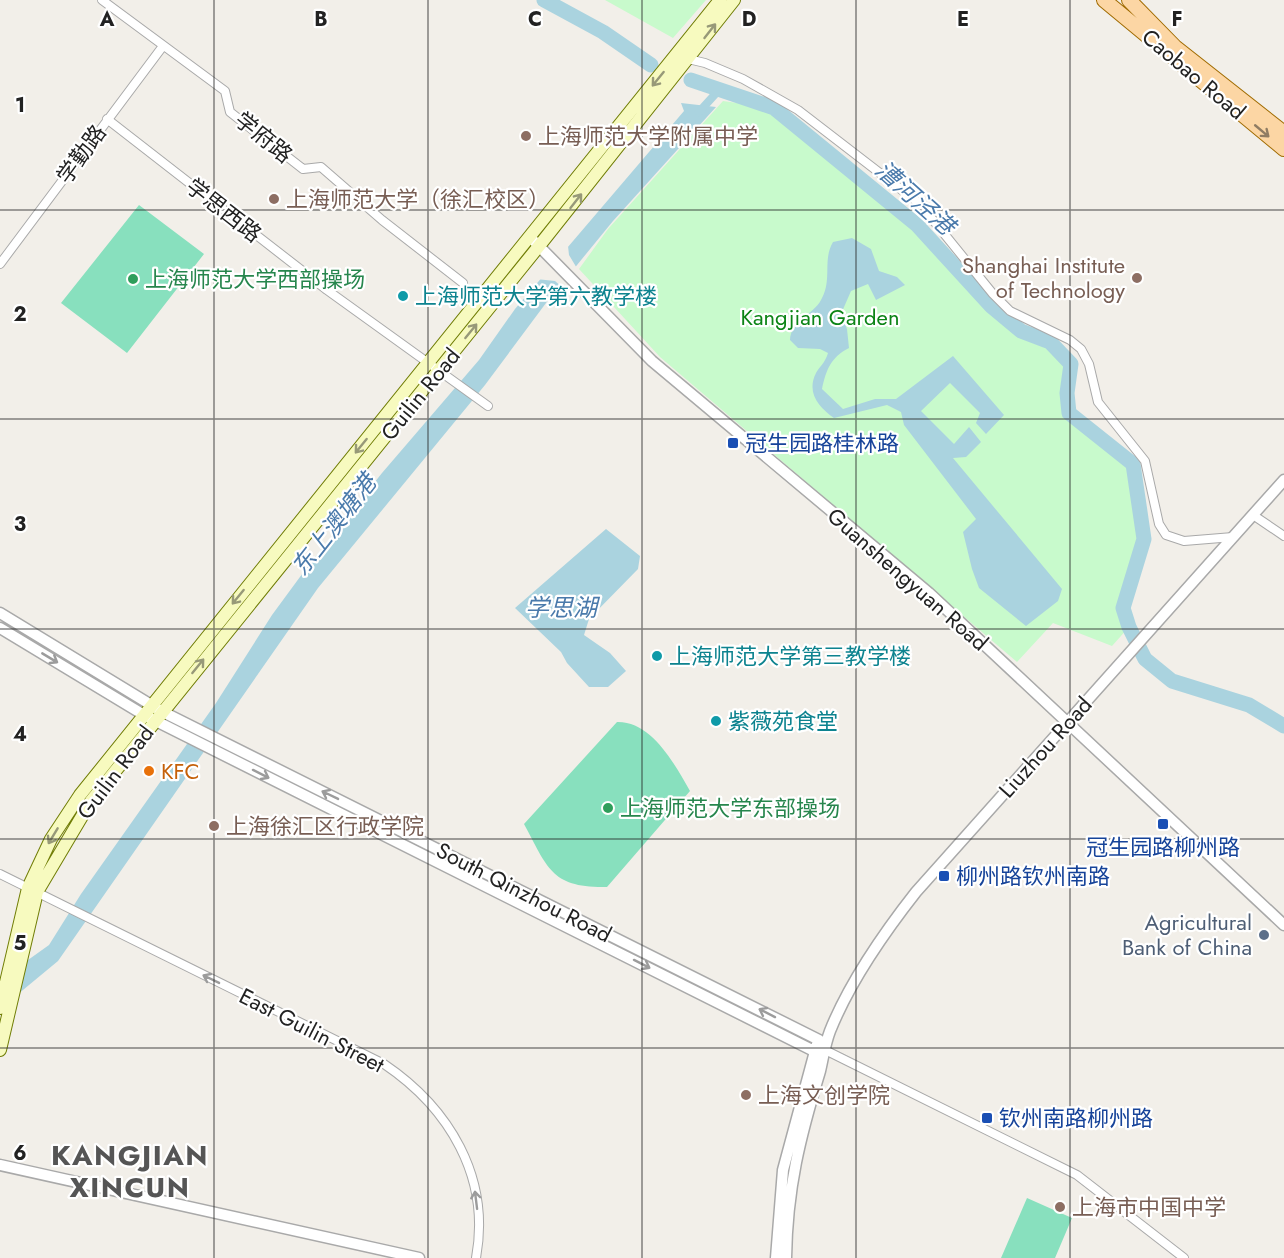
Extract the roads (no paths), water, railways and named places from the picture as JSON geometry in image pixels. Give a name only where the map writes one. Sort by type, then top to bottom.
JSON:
[{"type":"main road","name":"Guilin Road","points":[[153,713],[439,370],[539,246],[683,57],[720,0]]},
{"type":"main road","name":"Guilin Road","points":[[0,1050],[10,966],[33,890],[91,801],[153,713],[428,363],[530,237],[734,0]]},
{"type":"main road","name":"Caobao Road","points":[[1104,0],[1284,149]]},
{"type":"main road","name":"Caobao Road","points":[[1129,0],[1175,47],[1284,133]]},
{"type":"main road","name":"Guilin Road","points":[[4,1012],[21,959],[33,890]]},
{"type":"street","name":"学府路","points":[[102,0],[225,92],[230,112],[303,169],[321,167],[382,220],[464,283]]},
{"type":"street","name":"学勤路","points":[[0,264],[163,46]]},
{"type":"street","points":[[683,57],[705,63],[783,99],[920,204],[1005,307],[1022,319],[1070,340],[1081,349],[1089,364],[1098,402],[1145,461],[1159,524],[1166,535],[1184,541],[1233,537]]},
{"type":"street","name":"学思西路","points":[[107,119],[327,290],[484,403]]},
{"type":"street","name":"Guanshengyuan Road","points":[[530,237],[670,378],[901,569],[1284,925]]},
{"type":"street","name":"Liuzhou Road","points":[[776,1258],[783,1170],[820,1051],[868,960],[903,909],[1284,480]]},
{"type":"street","points":[[1253,515],[1284,536]]},
{"type":"street","name":"South Qinzhou Road","points":[[0,613],[153,713]]},
{"type":"street","name":"South Qinzhou Road","points":[[0,628],[190,732],[209,747],[820,1051],[1077,1175],[1184,1258]]},
{"type":"street","name":"South Qinzhou Road","points":[[190,732],[219,740],[819,1040]]},
{"type":"street","name":"East Guilin Street","points":[[0,874],[384,1064],[412,1084],[435,1107],[453,1132],[467,1161],[477,1205],[479,1228],[476,1258]]},
{"type":"street","name":"Liuzhou Road","points":[[786,1258],[786,1211],[792,1173],[820,1051],[819,1040],[830,1032]]},
{"type":"street","points":[[0,1165],[419,1258]]},
{"type":"water","points":[[681,103],[716,107],[613,221],[546,303],[485,385],[318,588],[58,961],[0,1009],[0,980],[49,945],[81,894],[216,703],[272,615],[308,566],[382,473],[479,360],[515,309],[684,111]]},
{"type":"water","points":[[852,238],[871,249],[879,271],[897,277],[905,285],[876,300],[868,284],[851,291],[841,314],[847,329],[849,348],[830,365],[822,389],[843,409],[875,399],[896,399],[953,356],[1004,415],[986,434],[976,423],[980,413],[950,383],[921,411],[954,444],[969,427],[981,442],[966,457],[953,458],[1062,589],[1058,601],[1026,626],[979,588],[963,532],[976,519],[904,425],[901,412],[887,405],[834,418],[823,409],[813,393],[813,380],[828,353],[820,349],[798,348],[790,340],[791,333],[794,327],[813,310],[825,292],[828,256],[833,242]]},
{"type":"water","name":"学思湖","points":[[606,529],[640,556],[638,569],[589,619],[584,635],[610,653],[626,671],[608,687],[589,687],[567,663],[561,652],[515,608]]},
{"type":"waterway","name":"漕河泾港","points":[[544,0],[603,32],[651,65]]},
{"type":"waterway","name":"漕河泾港","points":[[691,80],[774,108],[917,225],[991,306],[1021,331],[1050,342],[1071,364],[1067,393],[1069,413],[1133,464],[1144,539],[1123,608],[1129,627],[1145,659],[1172,681],[1249,705],[1284,726]]},
{"type":"waterway","name":"东上澳塘港","points":[[699,112],[718,91]]},
{"type":"place","name":"上海师范大学附属中学","points":[[526,136]]},
{"type":"place","name":"上海师范大学（徐汇校区）","points":[[274,199]]},
{"type":"place","name":"Shanghai Institute of Technology","points":[[1137,278]]},
{"type":"place","name":"上海师范大学西部操场","points":[[133,279]]},
{"type":"place","name":"上海师范大学第六教学楼","points":[[403,296]]},
{"type":"place","name":"冠生园路桂林路","points":[[733,443]]},
{"type":"place","name":"上海师范大学第三教学楼","points":[[657,656]]},
{"type":"place","name":"紫薇苑食堂","points":[[716,721]]},
{"type":"place","name":"KFC","points":[[149,771]]},
{"type":"place","name":"上海师范大学东部操场","points":[[608,808]]},
{"type":"place","name":"冠生园路柳州路","points":[[1163,824]]},
{"type":"place","name":"上海徐汇区行政学院","points":[[214,826]]},
{"type":"place","name":"柳州路钦州南路","points":[[944,876]]},
{"type":"place","name":"Agricultural Bank of China","points":[[1264,935]]},
{"type":"place","name":"上海文创学院","points":[[746,1095]]},
{"type":"place","name":"钦州南路柳州路","points":[[987,1118]]},
{"type":"place","name":"上海市中国中学","points":[[1060,1207]]},
{"type":"district","name":"KANGJIAN XINCUN","points":[[130,1171]]},
{"type":"park label","name":"Kangjian Garden","points":[[820,317]]}]
